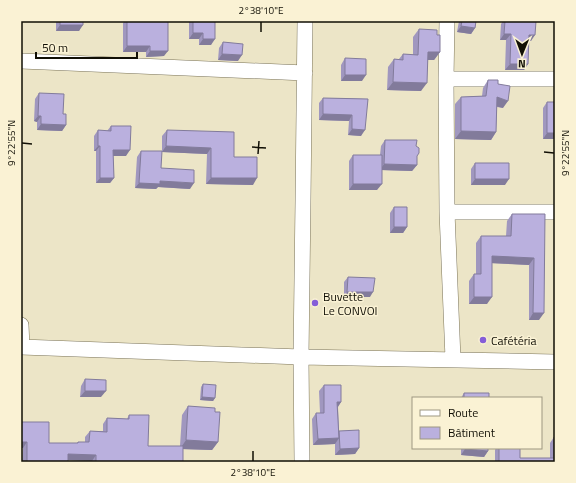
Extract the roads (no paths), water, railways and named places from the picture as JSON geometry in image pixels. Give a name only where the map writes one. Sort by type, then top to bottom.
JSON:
[{"type":"street","points":[[302,462],[300,357],[304,201],[305,21]]},
{"type":"street","points":[[447,21],[447,212],[453,360]]},
{"type":"street","points":[[21,61],[305,73]]},
{"type":"street","points":[[446,79],[555,79]]},
{"type":"street","points":[[447,212],[555,212]]},
{"type":"street","points":[[21,325],[21,347],[300,357],[555,362]]},
{"type":"place","name":"Buvette Le CONVOI","points":[[315,303]]},
{"type":"place","name":"Cafétéria","points":[[483,340]]}]
